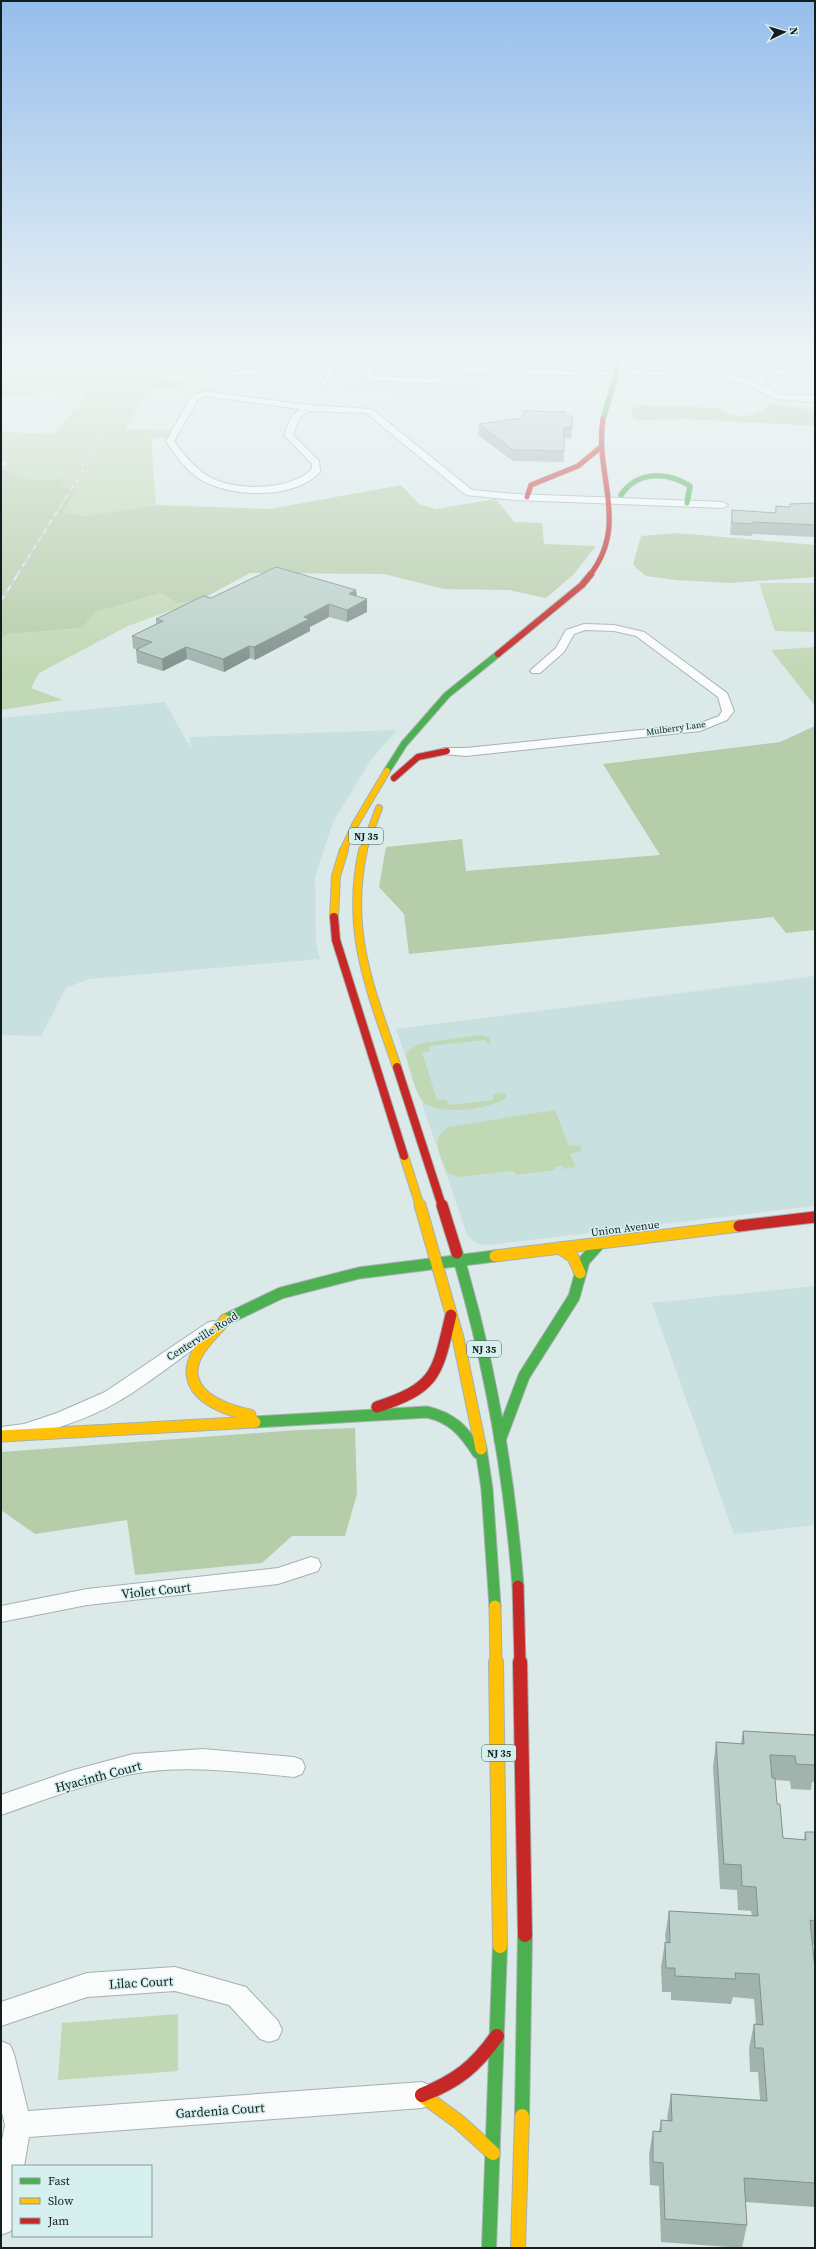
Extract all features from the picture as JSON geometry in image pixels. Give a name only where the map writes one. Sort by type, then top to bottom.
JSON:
[{"type":"main road","points":[[528,497],[531,485],[583,465]]},
{"type":"main road","name":"NJ 35","points":[[489,2248],[497,2036],[500,1849],[496,1628],[492,1533],[472,1395],[452,1312],[438,1263],[336,940],[333,901],[337,865],[353,825],[404,744],[447,695],[582,586],[596,570],[609,545],[612,523],[604,465]]},
{"type":"main road","points":[[622,497],[627,485],[639,479],[667,476],[680,479],[690,486],[687,503]]},
{"type":"main road","points":[[617,483],[622,497],[624,510]]},
{"type":"main road","points":[[491,672],[586,595]]},
{"type":"main road","points":[[432,744],[447,751]]},
{"type":"main road","name":"NJ 35","points":[[418,748],[394,778],[368,827],[356,871],[354,917],[363,962],[459,1260],[482,1343],[510,1504],[516,1559],[522,1693],[526,1980],[518,2248]]},
{"type":"main road","points":[[394,778],[418,757],[425,754],[447,751]]},
{"type":"main road","name":"Union Avenue","points":[[438,1263],[815,1217]]},
{"type":"main road","points":[[500,1441],[524,1376],[574,1298],[584,1261],[599,1244]]},
{"type":"main road","points":[[559,1248],[572,1257],[580,1273]]},
{"type":"main road","name":"Centerville Road","points":[[225,1320],[281,1293],[311,1284],[359,1273],[438,1263]]},
{"type":"main road","points":[[338,1417],[388,1404],[402,1398],[423,1384],[439,1365],[452,1312]]},
{"type":"main road","points":[[225,1320],[194,1361],[192,1370],[194,1382],[202,1395],[213,1404],[233,1413],[291,1420]]},
{"type":"main road","points":[[1,1435],[427,1412],[447,1416],[458,1423],[482,1460]]},
{"type":"main road","points":[[422,2095],[452,2084],[474,2068],[497,2036]]},
{"type":"main road","points":[[422,2095],[459,2122],[493,2153]]},
{"type":"street","points":[[191,465],[202,477],[220,485],[250,489],[286,486],[310,477],[317,470],[316,465]]},
{"type":"street","points":[[435,465],[469,493],[609,500],[622,497],[723,505]]},
{"type":"street","name":"Mulberry Lane","points":[[447,751],[466,752],[700,727],[723,718],[728,711],[723,695],[640,634],[614,628],[584,627],[570,632],[560,650],[536,671]]},
{"type":"street","name":"Centerville Road","points":[[1,1435],[31,1429],[64,1418],[112,1398],[179,1348],[225,1320]]},
{"type":"street","name":"Violet Court","points":[[1,1614],[87,1597],[278,1576],[311,1566]]},
{"type":"street","name":"Hyacinth Court","points":[[1,1805],[70,1781],[133,1764],[203,1758],[294,1767]]},
{"type":"street","name":"Lilac Court","points":[[1,2014],[87,1985],[175,1979],[237,1995],[269,2030]]},
{"type":"street","points":[[1,2054],[18,2125],[1,2222]]},
{"type":"street","name":"Gardenia Court","points":[[18,2125],[422,2095]]},
{"type":"shaded area","points":[[165,702],[191,749],[189,737],[397,730],[371,760],[333,822],[315,877],[316,943],[320,959],[89,979],[66,988],[41,1036],[1,1035],[1,718]]},
{"type":"shaded area","points":[[815,976],[815,1206],[489,1245],[478,1244],[468,1237],[396,1029]]},
{"type":"shaded area","points":[[815,1286],[815,1525],[734,1534],[652,1303]]},
{"type":"green space","points":[[8,465],[153,465],[156,505],[84,516],[63,512],[78,489],[61,486],[64,479],[32,480],[1,469],[1,467]]},
{"type":"green space","points":[[1,469],[32,480],[65,479],[61,486],[78,489],[63,512],[84,516],[156,505],[270,509],[401,485],[419,504],[436,509],[496,499],[514,522],[542,523],[544,544],[596,546],[574,574],[546,598],[509,590],[444,589],[384,574],[250,573],[200,600],[177,603],[161,593],[96,612],[82,628],[8,634],[1,638]]},
{"type":"green space","points":[[677,533],[815,545],[815,577],[729,583],[676,580],[646,576],[633,565],[641,536]]},
{"type":"green space","points":[[759,583],[815,583],[815,632],[775,631]]},
{"type":"green space","points":[[161,593],[177,603],[200,600],[128,626],[39,673],[31,688],[63,700],[1,710],[1,638],[8,634],[82,628],[96,612]]},
{"type":"green space","points":[[815,647],[815,706],[771,650]]},
{"type":"green space","points":[[815,726],[815,930],[786,933],[773,917],[409,954],[404,914],[379,887],[386,847],[462,839],[466,871],[660,855],[603,764],[780,742]]},
{"type":"green space","points":[[479,1035],[489,1037],[491,1042],[488,1044],[485,1040],[429,1046],[430,1051],[422,1052],[437,1100],[446,1099],[449,1105],[493,1100],[493,1094],[505,1093],[507,1096],[490,1105],[464,1110],[439,1109],[422,1100],[412,1079],[406,1056],[409,1051],[417,1045],[423,1043]]},
{"type":"green space","points":[[555,1110],[569,1146],[579,1145],[582,1151],[570,1154],[576,1167],[563,1169],[562,1166],[554,1167],[555,1170],[516,1175],[513,1171],[459,1177],[447,1173],[438,1148],[438,1143],[442,1132],[448,1127]]},
{"type":"green space","points":[[355,1428],[357,1494],[345,1536],[292,1536],[262,1563],[135,1575],[127,1520],[35,1534],[1,1510],[1,1452],[298,1430]]},
{"type":"green space","points":[[178,2014],[178,2071],[58,2080],[62,2023]]},
{"type":"building","points":[[815,503],[815,525],[753,522],[753,524],[732,523],[732,510],[776,513],[776,506],[790,507],[790,504]]},
{"type":"building","points":[[276,567],[356,590],[349,594],[367,599],[347,610],[329,604],[304,617],[309,619],[254,647],[249,646],[223,659],[186,647],[162,659],[136,650],[152,642],[132,636],[163,621],[156,619],[203,596],[211,598]]},
{"type":"building","points":[[743,1731],[815,1735],[815,1765],[796,1764],[795,1756],[770,1755],[772,1778],[775,1778],[777,1804],[780,1804],[783,1838],[806,1840],[805,1832],[815,1832],[815,1921],[810,1920],[815,1970],[815,2183],[744,2178],[747,2225],[665,2219],[663,2163],[653,2162],[653,2131],[661,2132],[661,2120],[672,2121],[671,2094],[767,2101],[763,2048],[755,2048],[754,2024],[763,2025],[759,1974],[735,1973],[736,1979],[675,1976],[675,1968],[666,1968],[665,1942],[670,1943],[669,1911],[758,1916],[756,1887],[742,1886],[741,1865],[724,1864],[716,1742],[744,1744]]},
{"type":"railway","points":[[17,575],[87,465]]},
{"type":"railway","points":[[1,601],[18,574]]},
{"type":"traffic: fast","points":[[621,495],[626,487],[634,481],[643,477],[663,475],[673,477],[690,486],[687,503]]},
{"type":"traffic: fast","points":[[387,771],[404,744],[447,695],[498,654]]},
{"type":"traffic: fast","points":[[500,1440],[524,1376],[574,1297],[584,1261],[599,1244]]},
{"type":"traffic: fast","points":[[457,1253],[480,1334],[498,1417],[510,1501],[518,1586]]},
{"type":"traffic: fast","points":[[225,1320],[281,1293],[359,1273],[495,1256]]},
{"type":"traffic: fast","points":[[255,1422],[427,1412],[445,1417],[458,1425],[478,1453]]},
{"type":"traffic: fast","points":[[481,1449],[487,1489],[495,1606]]},
{"type":"traffic: fast","points":[[522,2116],[525,1935]]},
{"type":"traffic: fast","points":[[489,2248],[500,1946]]},
{"type":"traffic: slow","points":[[334,917],[336,876],[347,840],[365,806],[387,771]]},
{"type":"traffic: slow","points":[[379,808],[365,843],[358,876],[356,908],[359,939],[365,969],[374,1001],[397,1067]]},
{"type":"traffic: slow","points":[[404,1156],[438,1265],[458,1338],[467,1375],[481,1449]]},
{"type":"traffic: slow","points":[[495,1256],[739,1226]]},
{"type":"traffic: slow","points":[[559,1248],[573,1257],[580,1273]]},
{"type":"traffic: slow","points":[[225,1320],[204,1343],[195,1359],[192,1371],[194,1382],[199,1391],[217,1404],[239,1413],[250,1415]]},
{"type":"traffic: slow","points":[[1,1436],[255,1422]]},
{"type":"traffic: slow","points":[[495,1606],[500,1946]]},
{"type":"traffic: slow","points":[[422,2095],[459,2122],[493,2153]]},
{"type":"traffic: slow","points":[[518,2248],[522,2116]]},
{"type":"traffic: jam","points":[[527,497],[531,485],[580,465]]},
{"type":"traffic: jam","points":[[498,654],[582,585],[601,558],[609,532],[610,518],[610,504],[604,465]]},
{"type":"traffic: jam","points":[[394,778],[418,757],[447,751]]},
{"type":"traffic: jam","points":[[334,917],[336,940],[404,1156]]},
{"type":"traffic: jam","points":[[397,1067],[457,1253]]},
{"type":"traffic: jam","points":[[739,1226],[815,1217]]},
{"type":"traffic: jam","points":[[377,1407],[395,1401],[413,1392],[422,1386],[435,1372],[443,1352],[451,1315]]},
{"type":"traffic: jam","points":[[518,1586],[522,1715],[525,1935]]},
{"type":"traffic: jam","points":[[422,2095],[447,2085],[465,2073],[481,2058],[497,2036]]}]
